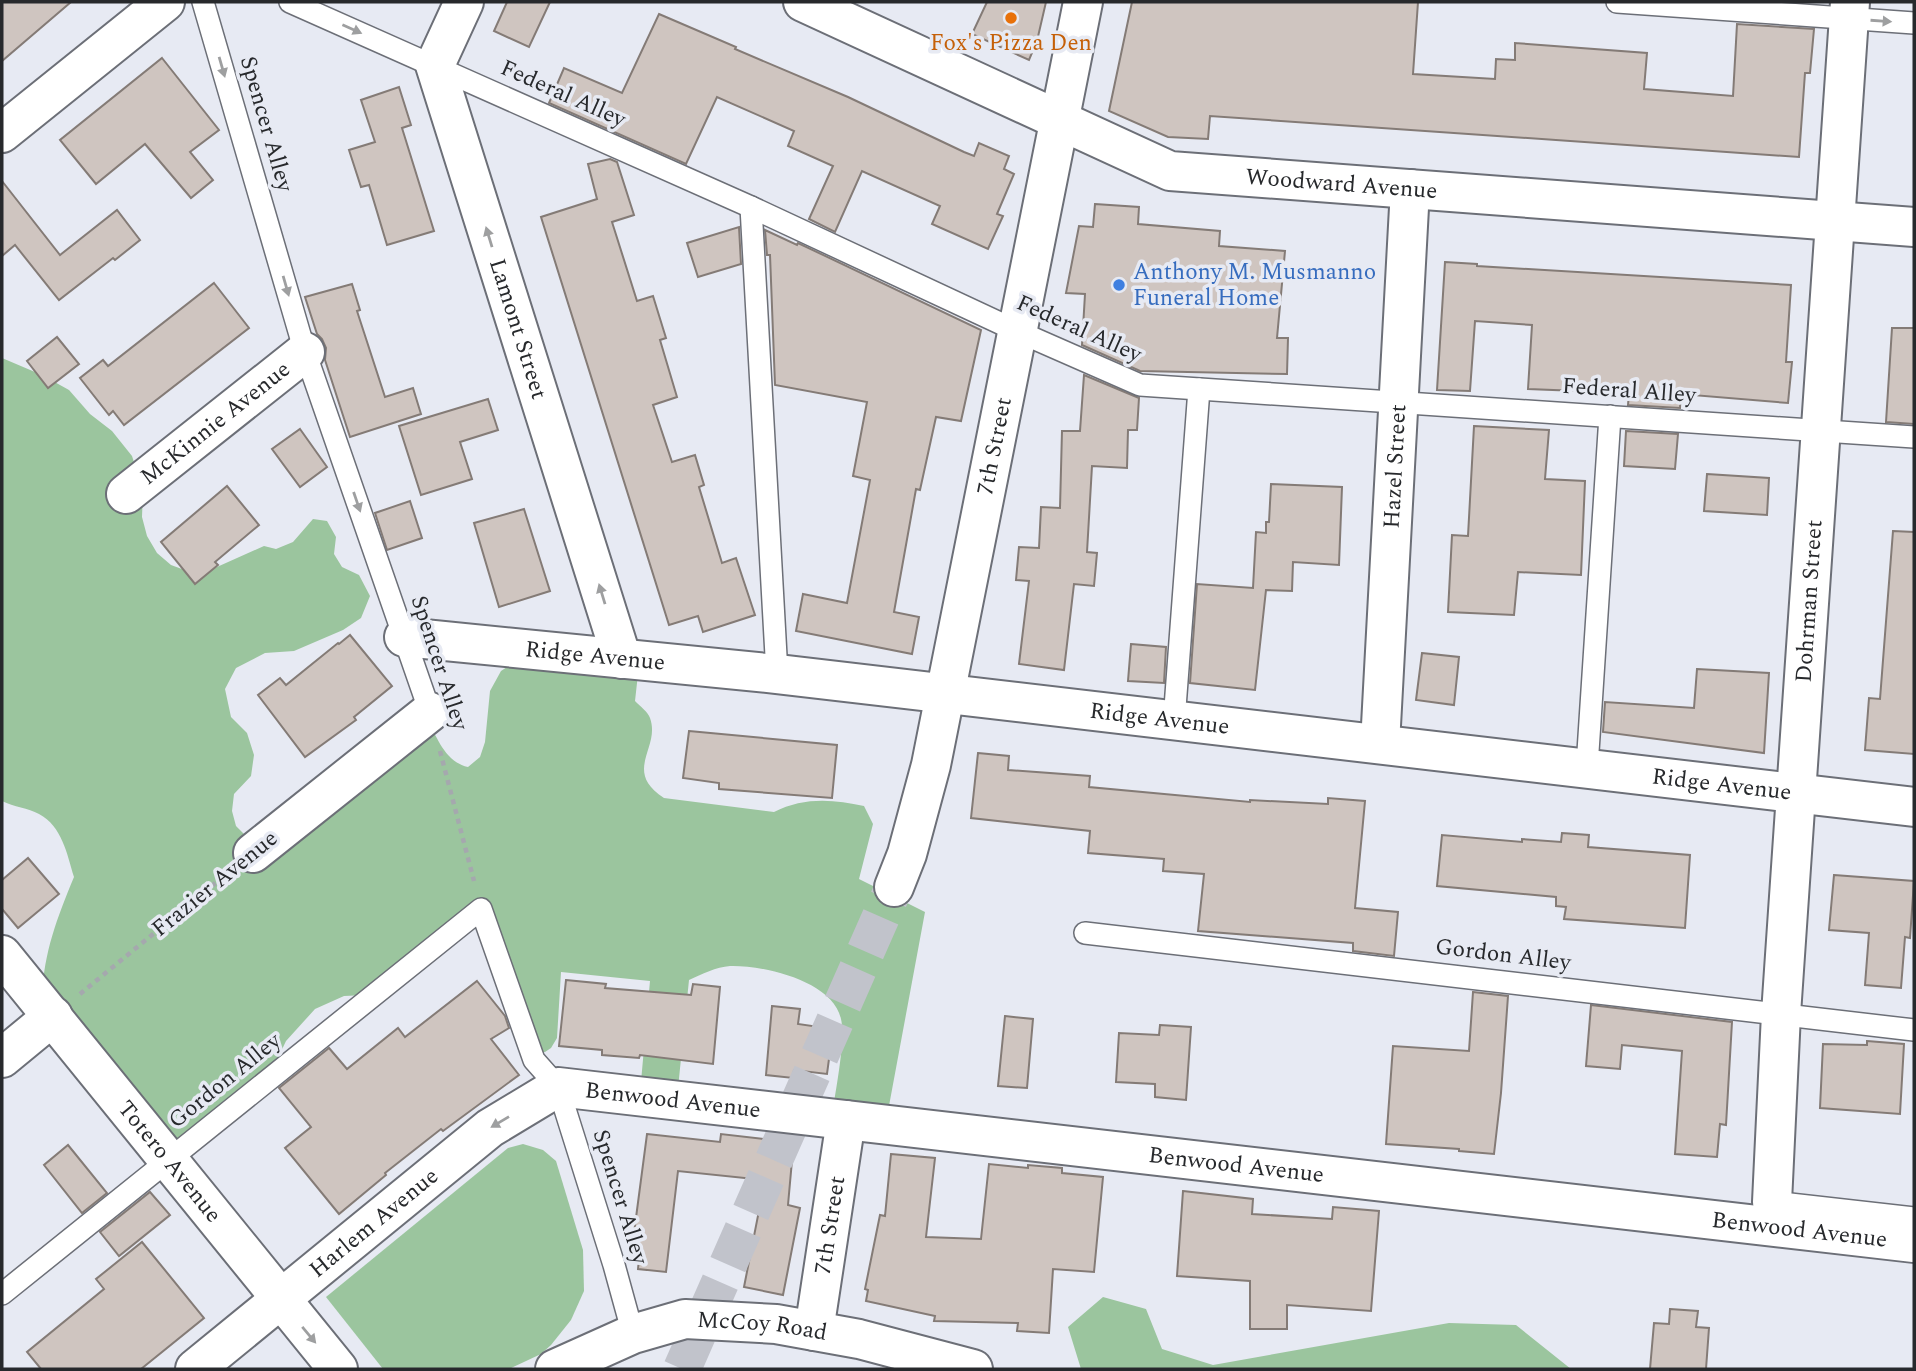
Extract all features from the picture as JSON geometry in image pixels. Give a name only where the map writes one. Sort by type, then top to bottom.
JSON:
[{"type":"street","points":[[2,133],[165,2]]},
{"type":"street","points":[[435,65],[464,2]]},
{"type":"street","name":"Woodward Avenue","points":[[803,2],[1170,172],[1914,227]]},
{"type":"street","name":"7th Street","points":[[894,887],[919,812],[945,695],[1083,2]]},
{"type":"street","name":"Dohrman Street","points":[[1772,1202],[1780,1014],[1849,10]]},
{"type":"street","name":"Lamont Street","points":[[435,65],[622,659]]},
{"type":"street","name":"Hazel Street","points":[[1380,744],[1410,189]]},
{"type":"street","name":"McKinnie Avenue","points":[[126,494],[305,352]]},
{"type":"street","name":"Ridge Avenue","points":[[404,637],[777,674],[1914,807]]},
{"type":"street","name":"Frazier Avenue","points":[[253,853],[430,712]]},
{"type":"street","name":"Totero Avenue","points":[[2,955],[338,1369]]},
{"type":"street","points":[[2,1058],[52,1016]]},
{"type":"street","name":"Benwood Avenue","points":[[558,1087],[1914,1243]]},
{"type":"street","name":"Harlem Avenue","points":[[195,1369],[490,1128],[558,1087]]},
{"type":"street","name":"7th Street","points":[[814,1331],[846,1120]]},
{"type":"street","name":"McCoy Road","points":[[555,1369],[633,1334],[685,1320],[776,1324],[859,1339],[973,1369]]},
{"type":"lane","name":"Spencer Alley","points":[[203,2],[305,352],[430,712]]},
{"type":"lane","name":"Federal Alley","points":[[290,2],[751,207],[1140,385],[1914,437]]},
{"type":"lane","points":[[1617,2],[1849,10],[1914,23]]},
{"type":"lane","points":[[751,207],[777,674]]},
{"type":"lane","points":[[1174,721],[1199,389]]},
{"type":"lane","points":[[1587,768],[1609,416]]},
{"type":"lane","name":"Spencer Alley","points":[[481,909],[534,1060],[558,1087],[633,1334]]},
{"type":"lane","name":"Gordon Alley","points":[[2,1294],[481,909]]},
{"type":"lane","name":"Gordon Alley","points":[[1086,933],[1914,1030]]},
{"type":"lane","points":[[1772,1202],[1914,1218]]},
{"type":"path","name":"Spencer Alley","points":[[430,712],[481,909]]},
{"type":"path","name":"Frazier Avenue","points":[[52,1016],[253,853]]},
{"type":"green space","points":[[2,358],[69,390],[90,414],[112,431],[132,456],[143,490],[142,517],[147,536],[157,553],[171,565],[190,572],[208,571],[264,546],[276,549],[293,542],[313,519],[327,521],[336,537],[334,554],[342,567],[359,575],[370,596],[361,618],[343,630],[294,651],[265,653],[236,668],[225,689],[231,717],[247,733],[254,755],[251,776],[234,794],[232,811],[236,826],[247,837],[427,719],[438,741],[453,760],[468,767],[480,757],[485,742],[490,691],[501,671],[527,654],[639,665],[635,701],[646,711],[652,729],[644,769],[652,788],[664,798],[774,812],[796,804],[818,801],[864,806],[873,824],[859,879],[925,912],[886,1122],[832,1116],[840,1067],[841,1019],[835,1006],[825,995],[811,985],[778,972],[730,966],[689,980],[677,1098],[640,1093],[650,981],[561,972],[557,1038],[551,1048],[539,1052],[490,925],[472,929],[366,995],[344,996],[315,1009],[286,1041],[270,1075],[169,1156],[42,996],[52,935],[74,877],[62,841],[47,819],[2,801]]},
{"type":"green space","points":[[523,1144],[543,1150],[556,1161],[583,1250],[584,1291],[571,1320],[541,1354],[509,1369],[383,1369],[326,1297],[508,1148]]},
{"type":"green space","points":[[1103,1297],[1146,1309],[1162,1349],[1213,1365],[1449,1323],[1516,1325],[1571,1369],[1081,1369],[1068,1327]]},
{"type":"building","points":[[2,2],[71,2],[2,61]]},
{"type":"building","points":[[507,2],[550,2],[529,47],[494,31]]},
{"type":"building","name":"Fox's Pizza Den","points":[[987,2],[1046,2],[1037,41],[1029,60],[972,34]]},
{"type":"building","points":[[1132,2],[1418,2],[1413,74],[1495,79],[1496,59],[1515,60],[1515,43],[1647,53],[1644,89],[1733,96],[1737,24],[1814,29],[1810,73],[1805,73],[1799,157],[1210,116],[1208,139],[1168,137],[1109,111]]},
{"type":"building","points":[[659,14],[848,97],[964,152],[974,156],[979,143],[1009,156],[1004,169],[1014,174],[997,214],[1003,216],[988,249],[932,224],[940,206],[862,171],[835,232],[809,219],[833,166],[788,146],[794,131],[717,97],[686,164],[549,103],[564,68],[622,93]]},
{"type":"building","points":[[162,58],[219,130],[190,152],[213,180],[191,198],[145,144],[96,184],[60,140]]},
{"type":"building","points":[[399,87],[411,125],[402,128],[434,231],[387,245],[369,185],[361,187],[349,150],[375,142],[361,100]]},
{"type":"building","points":[[610,159],[617,162],[634,215],[612,222],[637,301],[653,296],[666,338],[660,340],[677,397],[653,405],[672,462],[695,455],[704,485],[699,487],[722,563],[736,558],[755,615],[703,632],[698,616],[669,625],[541,217],[597,199],[588,164]]},
{"type":"building","points":[[2,181],[60,255],[117,210],[140,240],[59,300],[15,245],[2,256]]},
{"type":"building","points":[[1095,204],[1139,207],[1138,224],[1220,231],[1219,246],[1285,251],[1277,338],[1288,338],[1287,374],[1140,371],[1082,345],[1085,294],[1066,293],[1079,226],[1093,227]]},
{"type":"building","points":[[739,227],[741,264],[698,277],[687,243]]},
{"type":"building","points":[[765,230],[981,330],[961,421],[936,417],[920,490],[916,489],[894,612],[919,617],[912,654],[796,631],[803,594],[847,603],[870,480],[853,476],[867,402],[775,385],[770,255],[767,255]]},
{"type":"building","points":[[1445,262],[1791,285],[1786,362],[1792,362],[1788,403],[1681,394],[1680,408],[1628,405],[1629,393],[1528,389],[1532,325],[1475,321],[1470,391],[1437,390]]},
{"type":"building","points":[[214,283],[249,328],[124,425],[113,411],[109,415],[80,378],[103,360],[108,366]]},
{"type":"building","points":[[352,284],[360,310],[357,311],[385,397],[413,388],[421,414],[350,437],[325,360],[326,348],[317,334],[305,297]]},
{"type":"building","points":[[1892,328],[1914,328],[1914,424],[1886,422]]},
{"type":"building","points":[[57,337],[79,364],[48,388],[27,361]]},
{"type":"building","points":[[1084,375],[1139,398],[1137,430],[1128,430],[1127,468],[1092,466],[1087,552],[1097,553],[1094,586],[1074,584],[1064,670],[1019,664],[1029,581],[1016,580],[1019,547],[1039,548],[1041,507],[1060,508],[1062,431],[1080,431]]},
{"type":"building","points":[[488,399],[498,430],[460,442],[472,479],[421,495],[399,426]]},
{"type":"building","points":[[1474,426],[1549,430],[1545,479],[1585,481],[1581,575],[1518,572],[1514,615],[1448,612],[1452,535],[1468,536]]},
{"type":"building","points":[[300,429],[327,467],[300,487],[272,449]]},
{"type":"building","points":[[1626,431],[1678,434],[1675,469],[1624,466]]},
{"type":"building","points":[[1707,474],[1769,478],[1767,515],[1704,511]]},
{"type":"building","points":[[1271,484],[1342,487],[1339,565],[1293,562],[1292,591],[1266,590],[1255,690],[1190,683],[1197,584],[1253,588],[1256,532],[1266,533]]},
{"type":"building","points":[[227,486],[259,525],[215,562],[218,565],[195,584],[161,542]]},
{"type":"building","points":[[410,501],[422,538],[387,550],[375,513]]},
{"type":"building","points":[[524,509],[550,591],[499,607],[474,523]]},
{"type":"building","points":[[1893,531],[1914,532],[1914,754],[1865,750],[1869,698],[1880,699]]},
{"type":"building","points":[[350,635],[392,686],[354,717],[356,720],[305,757],[258,695],[280,678],[286,685]]},
{"type":"building","points":[[1131,644],[1166,647],[1164,683],[1128,681]]},
{"type":"building","points":[[1422,653],[1459,657],[1454,705],[1416,700]]},
{"type":"building","points":[[1697,669],[1769,673],[1764,753],[1603,732],[1605,702],[1694,708]]},
{"type":"building","points":[[689,731],[837,745],[832,798],[719,789],[719,783],[683,778]]},
{"type":"building","points":[[978,753],[1009,756],[1008,770],[1090,776],[1089,787],[1250,802],[1328,804],[1328,798],[1365,801],[1355,908],[1398,912],[1394,956],[1353,951],[1353,943],[1198,931],[1204,874],[1163,871],[1164,859],[1088,853],[1090,831],[971,818]]},
{"type":"building","points":[[1562,833],[1589,835],[1588,847],[1690,855],[1685,928],[1564,919],[1566,907],[1556,906],[1556,897],[1437,886],[1442,835],[1522,842],[1522,839],[1561,842]]},
{"type":"building","points":[[28,858],[59,894],[18,928],[2,909],[2,880]]},
{"type":"building","points":[[1834,875],[1914,881],[1910,938],[1905,937],[1901,988],[1865,985],[1869,933],[1829,930]]},
{"type":"building","points":[[566,980],[606,984],[605,988],[691,995],[693,984],[720,987],[713,1064],[640,1055],[639,1058],[602,1055],[602,1050],[559,1046]]},
{"type":"building","points":[[477,981],[505,1016],[509,1028],[491,1039],[519,1075],[443,1131],[441,1129],[339,1214],[285,1148],[311,1127],[279,1088],[329,1048],[347,1069],[398,1028],[405,1037]]},
{"type":"building","points":[[1473,992],[1508,996],[1494,1154],[1386,1144],[1393,1046],[1469,1051]]},
{"type":"building","points":[[1591,1005],[1732,1022],[1726,1125],[1720,1124],[1717,1157],[1675,1154],[1682,1051],[1622,1045],[1620,1069],[1586,1066]]},
{"type":"building","points":[[772,1006],[800,1009],[798,1024],[833,1029],[827,1074],[794,1070],[793,1078],[766,1075]]},
{"type":"building","points":[[1005,1016],[1033,1019],[1027,1088],[998,1086]]},
{"type":"building","points":[[1160,1025],[1191,1027],[1186,1100],[1155,1097],[1155,1084],[1116,1082],[1119,1033],[1159,1035]]},
{"type":"building","points":[[1867,1041],[1904,1044],[1900,1114],[1820,1108],[1823,1044],[1867,1045]]},
{"type":"building","points":[[647,1134],[720,1142],[721,1134],[773,1140],[774,1135],[794,1138],[788,1205],[800,1208],[783,1295],[744,1287],[765,1180],[678,1171],[666,1272],[638,1269],[640,1248],[632,1248]]},
{"type":"building","points":[[68,1145],[107,1193],[82,1213],[44,1165]]},
{"type":"building","points":[[891,1154],[935,1158],[926,1237],[981,1239],[989,1164],[1062,1168],[1062,1173],[1103,1177],[1094,1272],[1053,1269],[1049,1333],[1017,1331],[1018,1323],[934,1321],[935,1316],[866,1301],[868,1290],[865,1289],[880,1215],[885,1216]]},
{"type":"building","points":[[1183,1191],[1253,1199],[1252,1214],[1332,1219],[1333,1207],[1379,1211],[1371,1311],[1287,1305],[1287,1329],[1250,1329],[1250,1281],[1177,1276]]},
{"type":"building","points":[[150,1192],[170,1215],[119,1256],[100,1232]]},
{"type":"building","points":[[142,1242],[204,1318],[141,1369],[41,1369],[27,1352],[104,1289],[96,1279]]},
{"type":"building","points":[[1670,1309],[1698,1311],[1696,1327],[1709,1328],[1706,1369],[1650,1369],[1654,1323],[1669,1324]]},
{"type":"tunnel","points":[[682,1369],[894,887]]},
{"type":"place","name":"Fox's Pizza Den","points":[[1011,18]]},
{"type":"place","name":"Anthony M. Musmanno Funeral Home","points":[[1119,285]]}]
